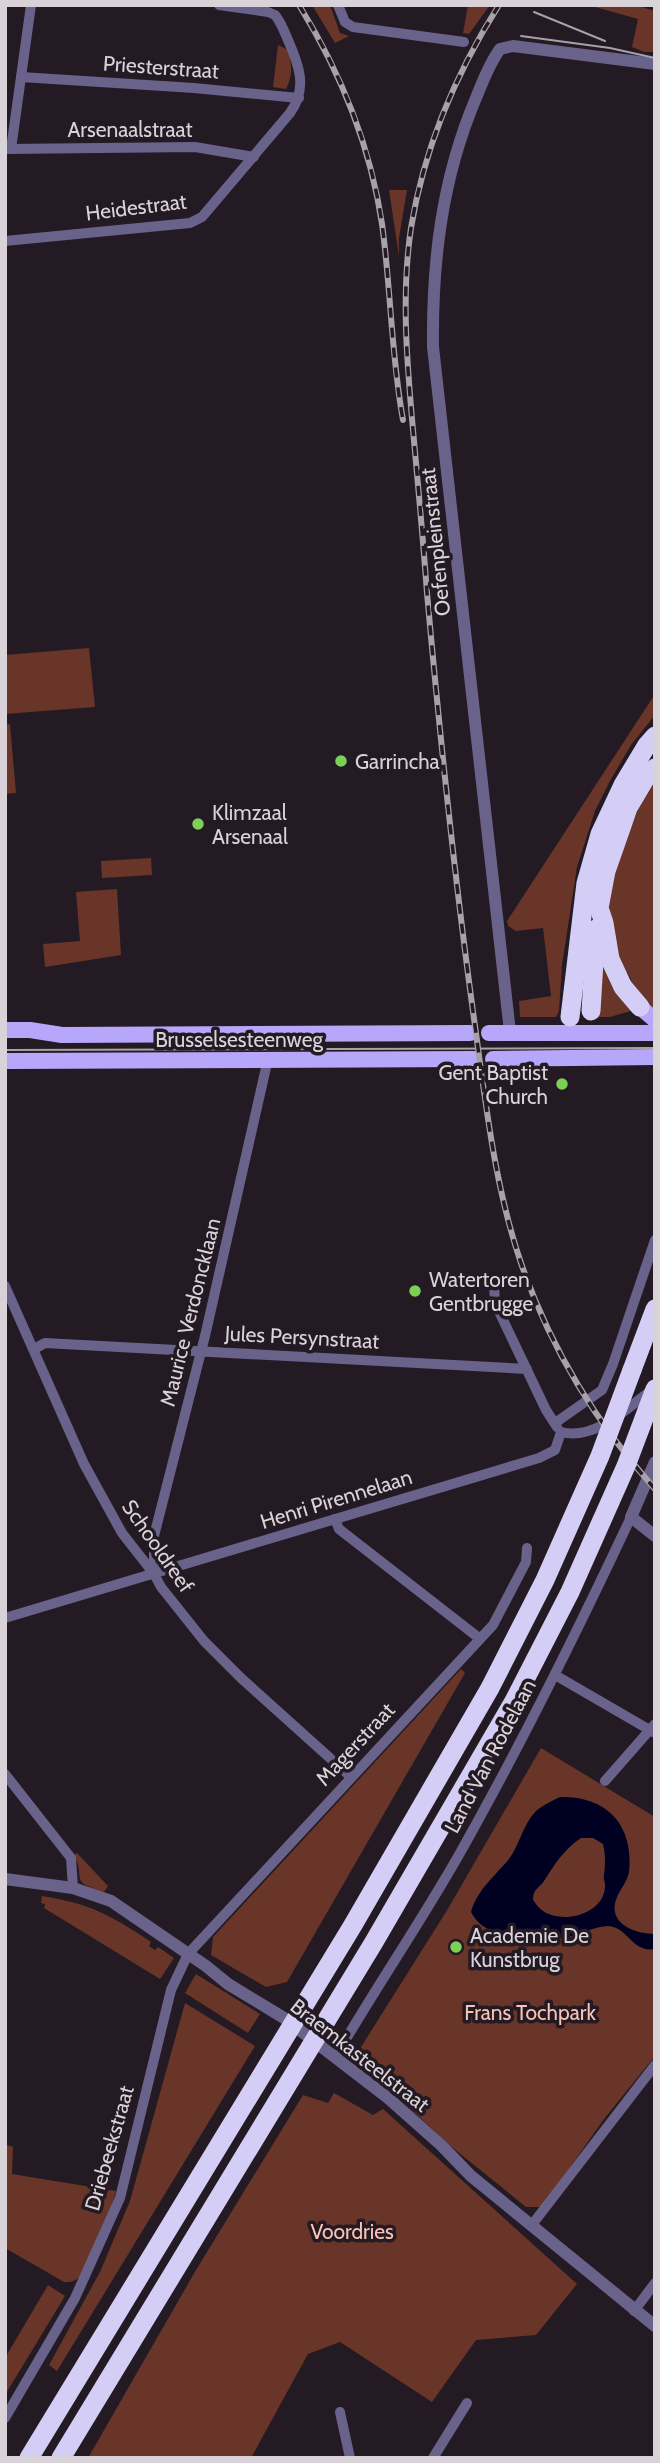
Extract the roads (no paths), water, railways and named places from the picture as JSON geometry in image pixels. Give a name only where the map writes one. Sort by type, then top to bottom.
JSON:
[{"type":"highway","points":[[570,1025],[586,883],[600,834],[623,785],[655,736]]},
{"type":"highway","points":[[591,1011],[599,908],[606,871],[628,808],[648,774],[655,768]]},
{"type":"highway","points":[[599,908],[610,960],[624,986],[647,1013]]},
{"type":"highway","points":[[29,2458],[353,1925],[489,1688],[573,1519],[600,1456],[655,1309]]},
{"type":"highway","points":[[61,2458],[367,1954],[514,1701],[570,1592],[626,1466],[655,1389]]},
{"type":"main road","points":[[587,1057],[591,1011]]},
{"type":"main road","points":[[570,1025],[575,1049],[587,1057]]},
{"type":"main road","points":[[489,1033],[570,1025],[590,1034],[655,1033]]},
{"type":"main road","name":"Brusselsesteenweg","points":[[5,1030],[30,1030],[62,1035],[470,1033]]},
{"type":"main road","points":[[493,1059],[655,1056]]},
{"type":"main road","name":"Brusselsesteenweg","points":[[5,1061],[474,1059]]},
{"type":"street","points":[[8,149],[31,5]]},
{"type":"street","points":[[219,5],[268,12],[279,20],[302,77],[299,97]]},
{"type":"street","points":[[338,5],[345,22],[353,27],[464,42]]},
{"type":"street","name":"Oefenpleinstraat","points":[[510,1032],[433,347],[435,265],[440,215],[451,167],[468,116],[500,49],[513,46],[655,64]]},
{"type":"street","name":"Priesterstraat","points":[[21,77],[299,97]]},
{"type":"street","name":"Heidestraat","points":[[5,241],[190,223],[202,217],[254,157],[290,113],[299,97]]},
{"type":"street","name":"Arsenaalstraat","points":[[8,149],[195,147],[254,157]]},
{"type":"street","name":"Maurice Verdoncklaan","points":[[154,1574],[154,1536],[202,1351],[268,1059]]},
{"type":"street","name":"Henri Pirennelaan","points":[[5,1618],[548,1455],[555,1450],[558,1428],[602,1390],[655,1240]]},
{"type":"street","points":[[494,1284],[495,1303],[558,1428],[573,1435],[586,1433],[612,1419],[655,1389]]},
{"type":"street","name":"Schooldreef","points":[[5,1286],[84,1464],[122,1533],[204,1641],[351,1777]]},
{"type":"street","name":"Jules Persynstraat","points":[[34,1349],[44,1343],[527,1369]]},
{"type":"street","name":"Land Van Rodelaan","points":[[336,2056],[459,1855],[555,1675],[655,1462]]},
{"type":"street","points":[[631,1517],[655,1536]]},
{"type":"street","points":[[335,1519],[339,1529],[479,1638]]},
{"type":"street","name":"Magerstraat","points":[[188,1954],[498,1618],[526,1562],[527,1548]]},
{"type":"street","points":[[555,1675],[653,1729],[605,1781]]},
{"type":"street","points":[[5,1774],[71,1858],[73,1888]]},
{"type":"street","name":"Braemkasteelstraat","points":[[5,1879],[73,1888],[111,1900],[228,1984],[284,2018],[395,2104],[471,2176],[655,2326]]},
{"type":"street","name":"Driebeekstraat","points":[[5,2418],[75,2298],[120,2198],[171,1990],[188,1954]]},
{"type":"street","points":[[531,2226],[655,2065]]},
{"type":"street","points":[[634,2311],[655,2283]]},
{"type":"street","points":[[433,2458],[467,2403]]},
{"type":"street","points":[[340,2412],[350,2458]]},
{"type":"water","points":[[560,1797],[577,1798],[604,1808],[622,1827],[627,1840],[629,1872],[617,1897],[615,1914],[631,1929],[655,1934],[655,1949],[641,1947],[615,1927],[608,1926],[563,1937],[501,1934],[484,1926],[471,1912],[482,1890],[513,1853],[532,1816]],"holes":[[[581,1838],[593,1838],[603,1844],[605,1853],[605,1886],[601,1900],[591,1910],[572,1917],[546,1913],[533,1900],[535,1891],[569,1847]]]},
{"type":"tram line","points":[[534,12],[605,41]]},
{"type":"tram line","points":[[521,36],[610,48],[655,58]]},
{"type":"tram line","points":[[5,1050],[655,1048]]},
{"type":"railway","points":[[299,5],[341,83],[370,166],[382,224],[403,420]]},
{"type":"railway","points":[[499,5],[469,57],[433,140],[411,228],[406,278],[409,380],[443,756],[483,1086],[492,1146],[512,1234],[546,1324],[577,1383],[613,1438],[655,1489]]},
{"type":"place","name":"Garrincha","points":[[341,761]]},
{"type":"place","name":"Klimzaal Arsenaal","points":[[198,824]]},
{"type":"place","name":"Gent Baptist Church","points":[[562,1084]]},
{"type":"place","name":"Watertoren Gentbrugge","points":[[415,1291]]},
{"type":"place","name":"Academie De Kunstbrug","points":[[456,1947]]},
{"type":"park label","name":"Frans Tochpark","points":[[530,2012]]},
{"type":"park label","name":"Voordries","points":[[352,2231]]}]
